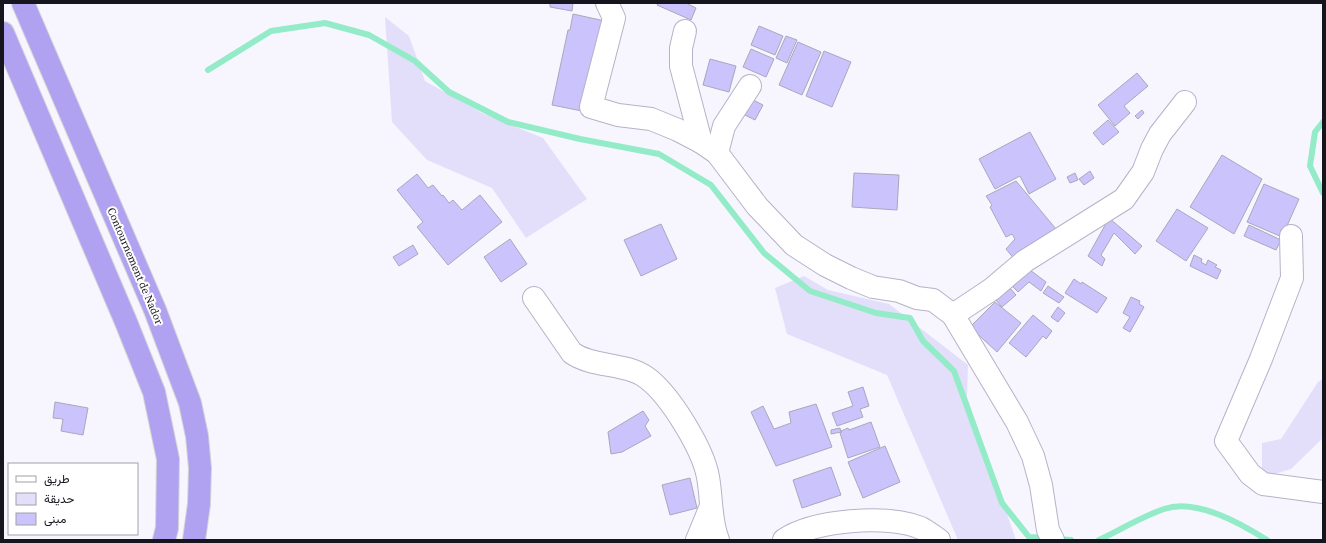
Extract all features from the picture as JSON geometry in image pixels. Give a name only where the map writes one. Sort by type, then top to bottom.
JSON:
[{"type":"highway","name":"Contournement de Nador","points":[[23,3],[155,310],[190,403],[197,436],[200,468],[199,504],[194,540]]},
{"type":"highway","points":[[3,33],[126,322],[154,392],[168,459],[167,528],[164,540]]},
{"type":"street","points":[[607,3],[614,18],[591,107],[618,115],[651,119],[678,130],[709,148],[757,206],[794,245],[825,265],[851,278],[873,287],[899,291],[917,298],[932,300],[953,315],[1017,422],[1033,456],[1041,485],[1051,535]]},
{"type":"street","points":[[685,31],[681,48],[682,66],[709,148]]},
{"type":"street","points":[[709,148],[750,86]]},
{"type":"street","points":[[953,315],[992,289],[1025,261],[1124,199],[1143,172],[1160,134],[1185,102]]},
{"type":"street","points":[[1291,236],[1292,278],[1262,359],[1226,440],[1250,474],[1263,484],[1323,492]]},
{"type":"street","points":[[534,298],[572,353],[580,359],[634,371],[647,377],[664,394],[704,458],[712,503],[712,519],[718,540]]},
{"type":"street","points":[[697,540],[712,503]]},
{"type":"street","points":[[784,540],[794,533],[832,523],[852,521],[899,522],[922,528],[939,540]]},
{"type":"green space","points":[[385,17],[409,36],[425,81],[482,113],[543,138],[587,199],[526,238],[492,188],[427,160],[392,122]]},
{"type":"green space","points":[[804,276],[828,290],[889,304],[968,365],[967,397],[1016,540],[958,540],[887,375],[787,334],[775,288]]},
{"type":"green space","points":[[1323,379],[1323,438],[1291,469],[1262,478],[1262,443],[1281,439],[1318,382]]},
{"type":"building","points":[[550,3],[573,3],[572,11],[550,7]]},
{"type":"building","points":[[658,3],[688,3],[696,8],[691,20],[657,5]]},
{"type":"building","points":[[573,14],[605,21],[582,111],[552,105],[568,30],[570,30]]},
{"type":"building","points":[[759,26],[783,36],[775,55],[751,45]]},
{"type":"building","points":[[786,36],[797,40],[787,63],[776,58]]},
{"type":"building","points":[[798,42],[821,52],[802,95],[779,85]]},
{"type":"building","points":[[751,49],[774,59],[766,77],[743,67]]},
{"type":"building","points":[[824,51],[851,62],[832,107],[806,96]]},
{"type":"building","points":[[710,59],[736,66],[729,92],[703,85]]},
{"type":"building","points":[[1137,73],[1148,86],[1124,106],[1130,113],[1115,126],[1098,105]]},
{"type":"building","points":[[751,99],[763,105],[755,120],[743,114]]},
{"type":"building","points":[[1142,110],[1144,113],[1138,119],[1135,116]]},
{"type":"building","points":[[1108,120],[1119,132],[1103,145],[1093,133]]},
{"type":"building","points":[[1030,132],[1056,179],[1029,194],[1020,176],[995,189],[979,159]]},
{"type":"building","points":[[1222,155],[1262,179],[1234,234],[1190,207]]},
{"type":"building","points":[[1090,171],[1094,178],[1084,185],[1079,179]]},
{"type":"building","points":[[854,173],[899,175],[897,210],[852,207]]},
{"type":"building","points":[[1075,173],[1078,180],[1070,183],[1067,177]]},
{"type":"building","points":[[417,174],[428,188],[433,185],[449,203],[453,200],[462,210],[480,195],[502,222],[448,265],[417,227],[423,222],[397,190]]},
{"type":"building","points":[[1016,181],[1056,229],[1015,260],[1006,249],[1015,239],[1012,234],[1006,237],[990,207],[992,205],[986,196]]},
{"type":"building","points":[[1264,184],[1299,199],[1282,237],[1247,222]]},
{"type":"building","points":[[1177,209],[1208,228],[1186,261],[1156,241]]},
{"type":"building","points":[[1109,218],[1142,246],[1135,254],[1114,233],[1101,255],[1105,259],[1102,266],[1088,256]]},
{"type":"building","points":[[661,224],[677,259],[641,276],[624,240]]},
{"type":"building","points":[[1249,225],[1281,240],[1276,250],[1244,236]]},
{"type":"building","points":[[510,239],[527,264],[501,282],[484,257]]},
{"type":"building","points":[[413,245],[418,254],[399,266],[393,257]]},
{"type":"building","points":[[1194,255],[1202,259],[1201,262],[1206,265],[1208,260],[1217,265],[1215,267],[1221,270],[1217,279],[1190,266]]},
{"type":"building","points":[[1030,270],[1046,282],[1041,291],[1029,282],[1018,292],[1012,286]]},
{"type":"building","points":[[1074,279],[1081,284],[1082,282],[1107,298],[1097,313],[1065,293]]},
{"type":"building","points":[[1048,286],[1064,297],[1059,303],[1043,293]]},
{"type":"building","points":[[1010,288],[1016,295],[1002,307],[996,300]]},
{"type":"building","points":[[1131,297],[1140,301],[1139,304],[1144,307],[1130,332],[1123,328],[1130,317],[1123,313]]},
{"type":"building","points":[[995,302],[1021,323],[997,352],[970,327]]},
{"type":"building","points":[[1058,307],[1065,313],[1058,322],[1051,317]]},
{"type":"building","points":[[1033,315],[1052,331],[1046,339],[1043,336],[1026,357],[1009,343]]},
{"type":"building","points":[[863,387],[869,406],[860,409],[863,417],[837,426],[832,413],[853,406],[848,392]]},
{"type":"building","points":[[55,402],[88,408],[83,435],[61,431],[63,419],[53,418]]},
{"type":"building","points":[[816,404],[832,447],[776,466],[751,412],[763,406],[774,429],[791,423],[789,412]]},
{"type":"building","points":[[643,411],[649,420],[645,426],[651,436],[622,452],[611,454],[608,432]]},
{"type":"building","points":[[871,422],[880,447],[848,458],[840,433],[842,432],[841,431],[848,428],[849,430]]},
{"type":"building","points":[[840,428],[841,432],[831,434],[831,430]]},
{"type":"building","points":[[885,446],[900,482],[863,498],[848,462]]},
{"type":"building","points":[[831,467],[841,495],[802,508],[793,480]]},
{"type":"building","points":[[690,478],[697,508],[670,515],[662,485]]},
{"type":"waterway","points":[[208,70],[271,31],[325,23],[369,35],[415,61],[449,92],[508,122],[580,139],[659,154],[711,185],[764,253],[810,291],[876,313],[910,318],[923,341],[954,371],[1002,503],[1029,537],[1048,538]]},
{"type":"waterway","points":[[1323,122],[1315,132],[1310,166],[1323,193]]},
{"type":"waterway","points":[[1099,540],[1147,516],[1164,509],[1177,506],[1204,509],[1244,526],[1267,540]]},
{"type":"waterway","points":[[1057,539],[1071,540]]}]
